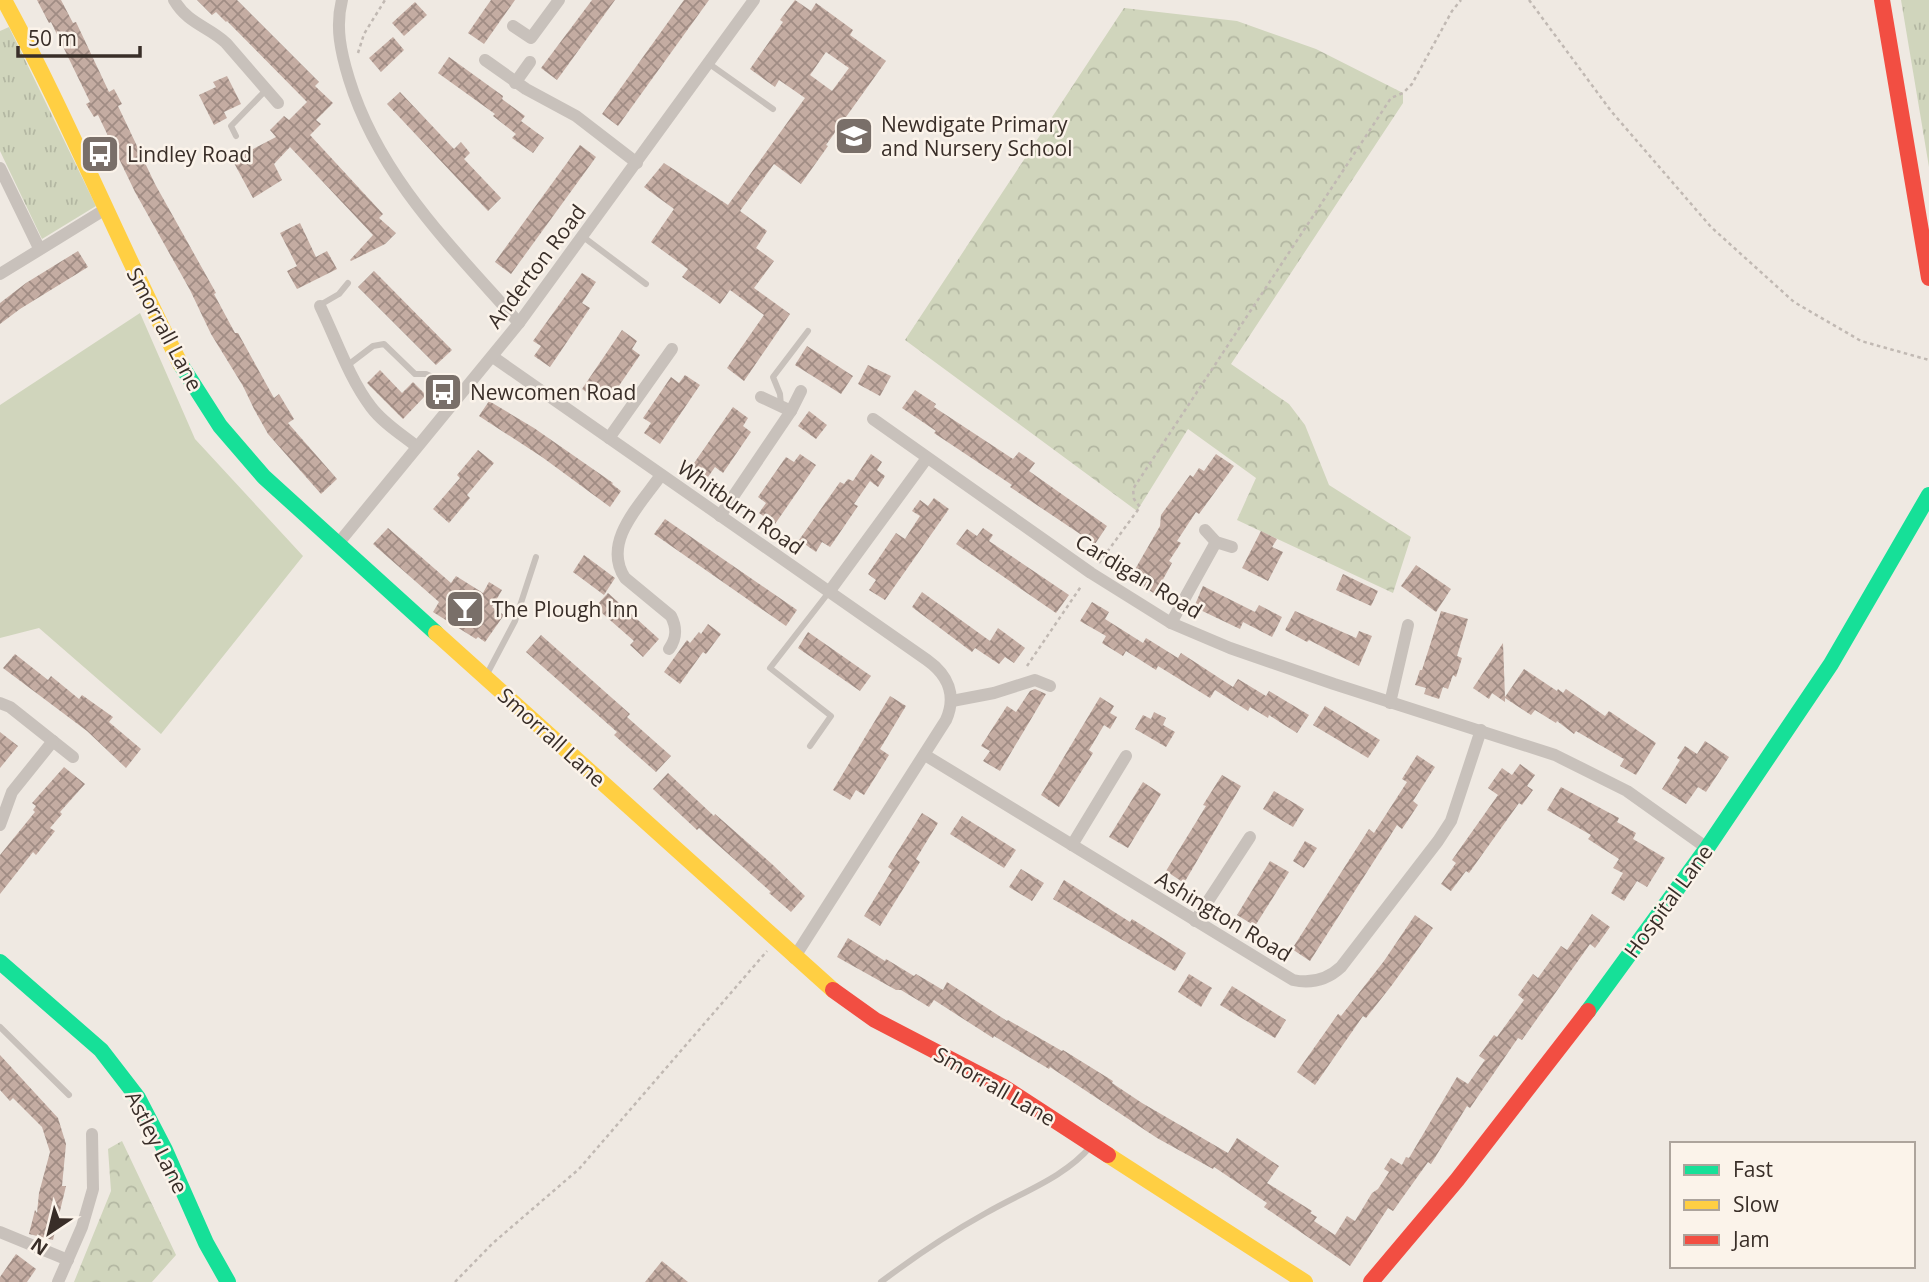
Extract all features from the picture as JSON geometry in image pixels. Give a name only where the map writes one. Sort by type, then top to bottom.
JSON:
[{"type":"street","points":[[174,0],[185,16],[196,25],[217,34],[278,103]]},
{"type":"street","points":[[342,0],[339,18],[340,44],[351,86],[364,122],[389,169],[519,323]]},
{"type":"street","points":[[513,26],[531,38],[559,0]]},
{"type":"street","name":"Anderton Road","points":[[337,545],[416,446],[493,357],[754,0]]},
{"type":"street","points":[[1882,0],[1929,278]]},
{"type":"street","name":"Smorrall Lane","points":[[5,11],[73,137],[104,210],[172,347],[211,415],[271,485],[831,989],[874,1020],[1002,1086],[1305,1282]]},
{"type":"street","points":[[485,60],[515,82],[576,116],[637,163]]},
{"type":"street","points":[[515,82],[530,62]]},
{"type":"street","points":[[0,168],[39,248]]},
{"type":"street","points":[[0,274],[104,210]]},
{"type":"street","points":[[320,306],[348,366],[372,408],[416,446]]},
{"type":"street","points":[[609,439],[671,349]]},
{"type":"street","name":"Whitburn Road","points":[[493,357],[936,666],[947,680],[952,701]]},
{"type":"street","points":[[720,516],[786,408],[801,391]]},
{"type":"street","points":[[761,397],[786,408]]},
{"type":"street","name":"Cardigan Road","points":[[873,419],[1091,573],[1171,623],[1230,648],[1390,703],[1555,755],[1627,790],[1707,848]]},
{"type":"street","points":[[829,592],[928,458]]},
{"type":"street","points":[[661,475],[619,536],[616,553],[625,578],[671,616],[675,623],[676,636],[669,649]]},
{"type":"street","name":"Hospital Lane","points":[[1371,1282],[1457,1180],[1587,1013],[1707,848],[1831,664],[1929,495]]},
{"type":"street","points":[[1205,530],[1216,542],[1232,547]]},
{"type":"street","points":[[1171,623],[1216,542]]},
{"type":"street","points":[[1390,703],[1408,625]]},
{"type":"street","points":[[794,958],[925,755],[946,720],[952,701],[1035,680],[1050,686]]},
{"type":"street","points":[[0,703],[10,707],[73,757]]},
{"type":"street","name":"Ashington Road","points":[[925,755],[1293,980],[1304,982],[1318,981],[1334,974],[1438,841],[1451,821],[1481,730]]},
{"type":"street","points":[[0,825],[12,792],[53,741]]},
{"type":"street","points":[[1072,845],[1126,756]]},
{"type":"street","points":[[1195,921],[1250,837]]},
{"type":"street","name":"Astley Lane","points":[[0,962],[101,1050],[138,1098],[165,1150],[206,1243],[228,1282]]},
{"type":"street","points":[[58,1282],[82,1227],[93,1189],[92,1134]]},
{"type":"street","points":[[0,1233],[68,1259]]},
{"type":"lane","points":[[708,63],[773,108]]},
{"type":"lane","points":[[236,136],[231,126],[267,90]]},
{"type":"lane","points":[[582,236],[646,284]]},
{"type":"lane","points":[[320,306],[339,294],[348,283]]},
{"type":"lane","points":[[786,408],[773,377],[808,331]]},
{"type":"lane","points":[[348,366],[373,346],[384,344],[415,374],[426,374],[464,391]]},
{"type":"lane","points":[[485,677],[515,621],[536,556]]},
{"type":"lane","points":[[810,746],[831,716],[770,668],[829,592]]},
{"type":"lane","points":[[0,1027],[69,1095]]},
{"type":"lane","points":[[881,1282],[985,1213],[1059,1174],[1082,1157],[1092,1144]]},
{"type":"path","points":[[351,86],[364,34],[385,0]]},
{"type":"path","points":[[1010,688],[1140,507],[1134,499],[1133,489],[1391,98],[1404,93],[1412,84],[1452,11],[1461,0]]},
{"type":"path","points":[[1529,0],[1611,111],[1711,227],[1794,302],[1861,341],[1929,360]]},
{"type":"path","points":[[455,1282],[493,1243],[579,1169],[776,941]]},
{"type":"green space","points":[[1901,0],[1929,0],[1929,167]]},
{"type":"green space","points":[[1124,8],[1237,21],[1316,49],[1403,93],[1403,103],[1231,364],[1289,404],[1305,425],[1329,485],[1411,537],[1393,593],[1237,520],[1256,478],[1188,429],[1137,511],[905,340]]},
{"type":"green space","points":[[9,27],[96,206],[42,239],[0,151],[0,31]]},
{"type":"green space","points":[[140,313],[195,439],[303,556],[161,734],[39,628],[0,638],[0,405]]},
{"type":"green space","points":[[122,1141],[176,1255],[152,1282],[74,1282],[111,1191],[108,1149]]},
{"type":"building","points":[[37,0],[61,0],[73,23],[76,22],[109,92],[114,89],[122,104],[118,106],[155,184],[216,293],[214,294],[235,333],[238,333],[274,398],[279,394],[294,419],[288,423],[337,479],[321,494],[268,434],[135,192],[98,115],[94,117],[86,104],[90,102],[51,22],[49,23]]},
{"type":"building","points":[[197,0],[237,0],[319,82],[315,86],[333,103],[316,120],[321,124],[310,135],[383,214],[379,218],[396,233],[385,244],[350,260],[373,235],[290,147],[274,164],[282,180],[253,198],[234,163],[239,160],[238,157],[276,137],[270,130],[284,116],[289,120],[307,102],[227,21],[216,12],[212,15]]},
{"type":"building","points":[[491,0],[515,0],[484,44],[468,33]]},
{"type":"building","points":[[592,0],[615,0],[557,80],[541,68]]},
{"type":"building","points":[[684,0],[709,0],[618,126],[602,114]]},
{"type":"building","points":[[795,0],[811,11],[816,3],[853,30],[850,35],[886,61],[801,184],[774,164],[740,211],[767,231],[756,248],[774,261],[754,288],[790,314],[744,381],[727,368],[764,315],[730,290],[720,304],[682,277],[688,269],[651,242],[674,209],[644,187],[664,163],[728,205],[805,98],[779,80],[775,87],[750,69],[783,22],[780,20]],"holes":[[[826,52],[849,68],[832,91],[810,75]]]},
{"type":"building","points":[[415,2],[427,15],[404,36],[392,23]]},
{"type":"building","points":[[393,37],[404,50],[381,72],[369,58]]},
{"type":"building","points":[[449,57],[503,96],[502,99],[525,116],[521,121],[544,138],[533,153],[512,138],[516,134],[493,116],[495,114],[438,73]]},
{"type":"building","points":[[227,76],[241,104],[224,112],[227,118],[214,125],[199,95],[216,87],[213,82]]},
{"type":"building","points":[[400,92],[454,149],[461,142],[470,153],[464,159],[501,198],[488,211],[387,104]]},
{"type":"building","points":[[580,145],[596,157],[511,274],[495,262]]},
{"type":"building","points":[[300,223],[316,257],[327,251],[337,269],[297,289],[287,271],[297,266],[280,233]]},
{"type":"building","points":[[78,251],[88,267],[0,324],[0,303],[26,283]]},
{"type":"building","points":[[374,271],[452,350],[436,365],[358,287]]},
{"type":"building","points":[[582,273],[596,282],[582,303],[590,308],[550,367],[534,356],[541,346],[533,341]]},
{"type":"building","points":[[622,330],[637,341],[632,349],[640,355],[612,396],[604,390],[597,400],[582,389]]},
{"type":"building","points":[[807,346],[853,376],[841,394],[795,365]]},
{"type":"building","points":[[868,365],[891,376],[880,396],[858,384]]},
{"type":"building","points":[[380,370],[402,393],[413,382],[426,395],[403,419],[367,383]]},
{"type":"building","points":[[685,375],[700,385],[660,444],[644,433],[651,423],[643,418],[671,377],[679,383]]},
{"type":"building","points":[[915,390],[936,404],[934,407],[1013,459],[1019,452],[1035,463],[1029,471],[1107,526],[1095,544],[1010,487],[1012,485],[934,433],[936,431],[902,408]]},
{"type":"building","points":[[489,401],[534,428],[613,483],[621,491],[610,507],[542,457],[479,416]]},
{"type":"building","points":[[733,407],[748,418],[743,426],[751,432],[723,473],[715,467],[708,477],[692,466]]},
{"type":"building","points":[[809,411],[827,425],[816,439],[798,426]]},
{"type":"building","points":[[478,450],[494,463],[467,495],[470,498],[449,523],[433,509],[460,478],[457,475]]},
{"type":"building","points":[[800,454],[816,465],[775,524],[759,513],[766,503],[758,497],[786,457],[794,462]]},
{"type":"building","points":[[871,454],[882,462],[877,470],[885,476],[878,487],[870,481],[854,504],[858,506],[830,547],[822,542],[816,552],[799,540],[840,482],[844,484],[848,479],[853,481]]},
{"type":"building","points":[[1216,454],[1234,466],[1199,514],[1196,512],[1177,541],[1181,543],[1169,561],[1172,563],[1155,594],[1130,578],[1160,526],[1161,515],[1190,475],[1193,477],[1199,468],[1204,471]]},
{"type":"building","points":[[934,498],[949,509],[885,600],[869,590],[876,580],[868,574],[896,533],[905,539],[920,516],[912,511],[920,500],[928,506]]},
{"type":"building","points":[[665,519],[797,610],[786,626],[654,534]]},
{"type":"building","points":[[388,528],[451,583],[456,576],[483,593],[489,582],[502,590],[492,607],[504,615],[485,642],[433,612],[439,602],[373,544]]},
{"type":"building","points":[[983,528],[993,535],[989,541],[1069,595],[1056,613],[956,544],[967,529],[977,536]]},
{"type":"building","points":[[1261,531],[1277,539],[1272,547],[1283,552],[1268,581],[1242,568]]},
{"type":"building","points":[[584,555],[615,578],[604,595],[573,572]]},
{"type":"building","points":[[1416,565],[1451,589],[1436,612],[1401,586]]},
{"type":"building","points":[[1343,574],[1378,591],[1371,606],[1336,590]]},
{"type":"building","points":[[1203,586],[1255,612],[1259,605],[1282,617],[1272,637],[1243,622],[1240,629],[1194,607]]},
{"type":"building","points":[[922,592],[990,641],[998,628],[1025,648],[1014,663],[1005,657],[999,664],[975,648],[972,652],[912,607]]},
{"type":"building","points":[[608,593],[659,639],[643,657],[630,645],[634,641],[595,607]]},
{"type":"building","points":[[1092,602],[1109,612],[1105,619],[1143,643],[1146,638],[1178,658],[1181,653],[1233,687],[1238,679],[1266,696],[1269,691],[1309,715],[1297,733],[1269,715],[1268,718],[1250,707],[1248,711],[1215,690],[1210,698],[1158,666],[1156,670],[1126,651],[1123,656],[1102,643],[1106,636],[1080,621]]},
{"type":"building","points":[[1295,611],[1356,638],[1359,631],[1372,636],[1359,666],[1285,630]]},
{"type":"building","points":[[1441,611],[1468,619],[1457,656],[1462,658],[1456,677],[1453,675],[1448,689],[1443,687],[1439,699],[1424,694],[1426,688],[1415,685]]},
{"type":"building","points":[[708,624],[721,634],[706,654],[703,652],[680,684],[664,672],[687,640],[690,643]]},
{"type":"building","points":[[808,632],[871,676],[860,691],[798,648]]},
{"type":"building","points":[[541,635],[630,714],[627,717],[671,756],[656,772],[614,735],[617,732],[526,652]]},
{"type":"building","points":[[1503,643],[1505,697],[1524,669],[1557,691],[1558,689],[1563,693],[1566,689],[1605,716],[1609,711],[1656,743],[1636,775],[1620,766],[1624,759],[1576,731],[1574,734],[1557,721],[1556,723],[1535,710],[1531,715],[1492,693],[1489,699],[1473,688]]},
{"type":"building","points":[[15,654],[48,680],[51,676],[79,699],[82,695],[113,717],[109,722],[141,749],[126,768],[87,731],[3,668]]},
{"type":"building","points":[[1035,689],[1046,694],[1000,771],[983,761],[990,751],[981,746],[1007,706],[1016,712],[1030,691]]},
{"type":"building","points":[[890,696],[906,706],[880,749],[889,755],[864,795],[856,790],[850,800],[833,790]]},
{"type":"building","points":[[1100,697],[1114,706],[1110,713],[1117,717],[1110,729],[1104,725],[1089,750],[1093,753],[1059,807],[1041,795]]},
{"type":"building","points":[[1325,706],[1380,740],[1368,758],[1313,725]]},
{"type":"building","points":[[1154,712],[1166,718],[1163,725],[1175,732],[1166,747],[1135,729],[1143,715],[1151,719]]},
{"type":"building","points":[[0,732],[18,746],[0,768]]},
{"type":"building","points":[[1705,741],[1729,757],[1706,792],[1698,787],[1686,804],[1662,789],[1680,760],[1677,758],[1685,746],[1697,754]]},
{"type":"building","points":[[1417,755],[1435,767],[1413,801],[1418,805],[1402,829],[1397,825],[1310,961],[1292,949],[1369,829],[1374,833],[1407,782],[1402,779]]},
{"type":"building","points":[[1520,764],[1535,775],[1527,786],[1533,790],[1522,805],[1519,803],[1469,873],[1466,871],[1451,891],[1441,884],[1456,863],[1452,860],[1498,795],[1488,788],[1502,768],[1512,775]]},
{"type":"building","points":[[64,767],[85,784],[60,812],[62,814],[50,828],[55,831],[36,855],[33,852],[0,894],[0,855],[35,812],[33,810],[36,806],[32,803]]},
{"type":"building","points":[[668,773],[805,896],[791,912],[653,789]]},
{"type":"building","points":[[1222,775],[1241,786],[1184,883],[1166,871]]},
{"type":"building","points":[[1143,782],[1161,794],[1128,848],[1109,837]]},
{"type":"building","points":[[1561,787],[1619,818],[1617,822],[1636,833],[1633,839],[1665,858],[1647,887],[1637,881],[1624,901],[1611,893],[1623,873],[1613,868],[1619,859],[1588,839],[1591,835],[1547,810]]},
{"type":"building","points":[[1274,791],[1304,809],[1293,827],[1263,809]]},
{"type":"building","points":[[922,813],[938,823],[916,859],[920,862],[880,926],[864,916],[892,870],[888,867]]},
{"type":"building","points":[[962,816],[1016,850],[1004,868],[950,834]]},
{"type":"building","points":[[1305,841],[1317,848],[1304,868],[1293,861]]},
{"type":"building","points":[[1270,861],[1289,872],[1255,926],[1237,915]]},
{"type":"building","points":[[1021,869],[1044,883],[1032,901],[1009,887]]},
{"type":"building","points":[[1064,880],[1130,922],[1132,919],[1186,953],[1175,971],[1053,899]]},
{"type":"building","points":[[1592,914],[1610,927],[1595,948],[1590,944],[1522,1040],[1518,1038],[1470,1108],[1467,1106],[1431,1164],[1428,1162],[1393,1211],[1388,1208],[1350,1266],[1264,1207],[1267,1203],[1214,1167],[1213,1169],[1157,1138],[1050,1067],[1049,1069],[994,1036],[993,1038],[934,1000],[929,1007],[837,957],[848,938],[885,961],[886,959],[914,976],[916,974],[943,990],[947,982],[1007,1021],[1063,1050],[1113,1081],[1112,1083],[1142,1103],[1228,1153],[1237,1138],[1279,1166],[1267,1183],[1312,1211],[1310,1213],[1317,1217],[1314,1221],[1335,1235],[1347,1216],[1355,1221],[1389,1172],[1384,1169],[1391,1158],[1402,1165],[1406,1157],[1409,1158],[1457,1077],[1468,1084],[1485,1060],[1479,1056],[1494,1035],[1497,1037],[1524,1000],[1518,995],[1533,974],[1538,978],[1561,946],[1567,950]]},
{"type":"building","points":[[1415,915],[1433,928],[1366,1018],[1363,1016],[1315,1085],[1297,1072],[1338,1014],[1341,1016],[1384,961]]},
{"type":"building","points":[[1189,974],[1212,988],[1201,1007],[1178,992]]},
{"type":"building","points":[[1232,986],[1286,1020],[1275,1038],[1220,1005]]},
{"type":"building","points":[[0,1055],[58,1118],[66,1144],[62,1186],[66,1186],[53,1240],[29,1234],[35,1210],[37,1213],[39,1193],[50,1152],[42,1127],[13,1098],[10,1101],[0,1090]]},
{"type":"building","points":[[16,1254],[36,1269],[27,1282],[0,1282],[0,1277]]},
{"type":"building","points":[[662,1261],[688,1282],[645,1282]]},
{"type":"traffic: fast","points":[[181,365],[220,426],[264,477],[436,633]]},
{"type":"traffic: fast","points":[[1588,1011],[1707,848],[1831,664],[1929,495]]},
{"type":"traffic: fast","points":[[0,962],[101,1050],[138,1098],[165,1150],[206,1243],[228,1282]]},
{"type":"traffic: slow","points":[[4,0],[50,90],[181,365]]},
{"type":"traffic: slow","points":[[436,633],[833,990]]},
{"type":"traffic: slow","points":[[1108,1155],[1305,1282]]},
{"type":"traffic: jam","points":[[1882,0],[1929,278]]},
{"type":"traffic: jam","points":[[833,990],[875,1020],[1002,1086],[1108,1155]]},
{"type":"traffic: jam","points":[[1371,1282],[1457,1180],[1588,1011]]},
{"type":"place","name":"Newdigate Primary and Nursery School","points":[[854,136]]},
{"type":"place","name":"Lindley Road","points":[[100,154]]},
{"type":"place","name":"Newcomen Road","points":[[443,392]]},
{"type":"place","name":"The Plough Inn","points":[[465,609]]}]
